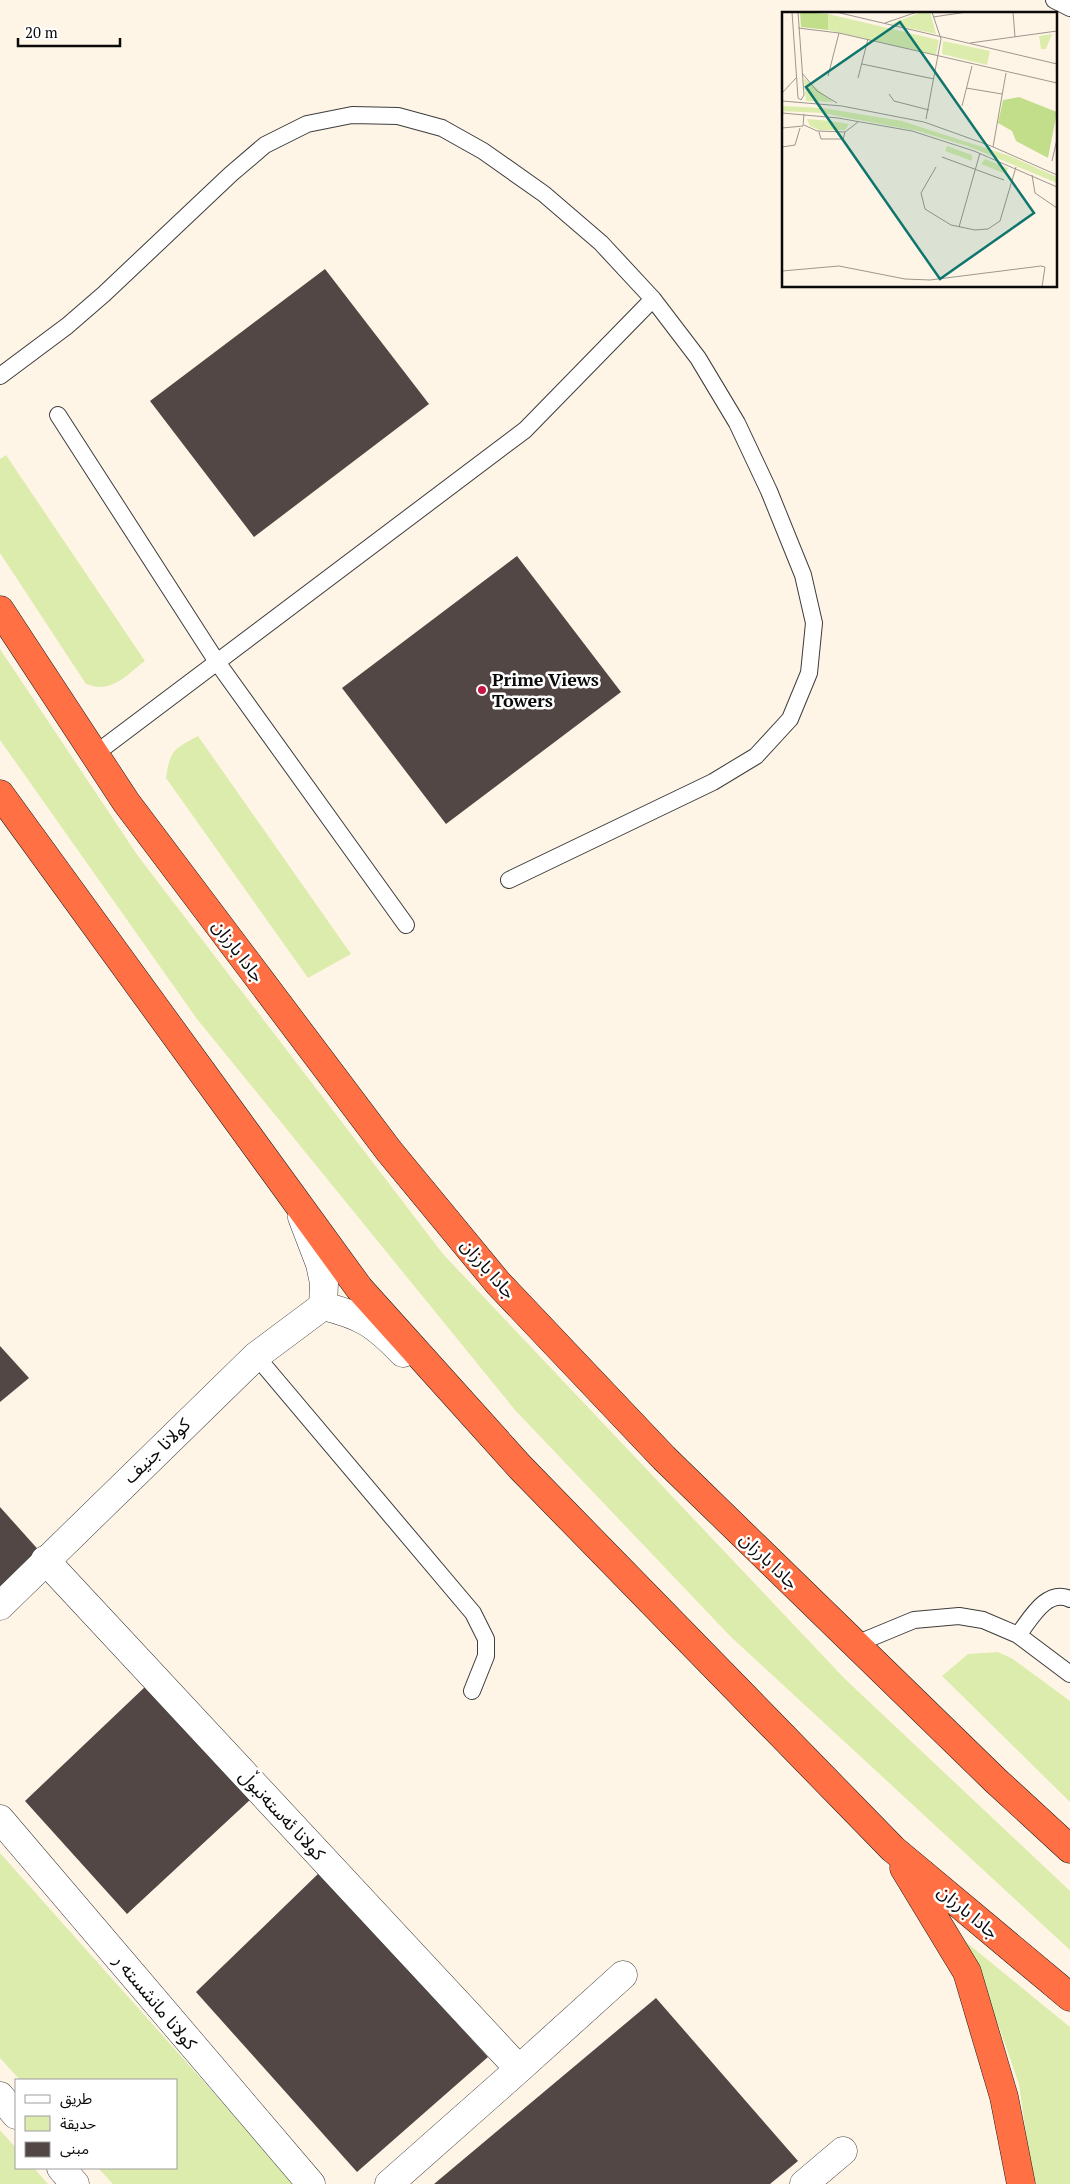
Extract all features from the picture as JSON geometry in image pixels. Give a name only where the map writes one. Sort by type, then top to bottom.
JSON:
[{"type":"highway","name":"جادا بارزان","points":[[0,610],[126,802],[389,1151],[498,1283],[664,1458],[995,1780],[1070,1849]]},
{"type":"highway","name":"جادا بارزان","points":[[0,794],[359,1288],[521,1468],[893,1849],[1070,1997]]},
{"type":"highway","points":[[893,1849],[967,1972],[1004,2097],[1021,2184]]},
{"type":"street","points":[[0,809],[31,836]]},
{"type":"street","points":[[297,1203],[320,1264],[324,1283],[323,1306],[351,1313],[377,1328],[461,1415],[485,1428]]},
{"type":"street","name":"كولانا جنيف","points":[[0,1606],[256,1356],[323,1306]]},
{"type":"street","name":"كولانا ئەستەنبوڵ","points":[[45,1560],[519,2070]]},
{"type":"street","name":"كولانا مانشسته ر","points":[[0,1819],[311,2184]]},
{"type":"street","points":[[389,2184],[519,2070],[622,1975]]},
{"type":"street","points":[[0,2096],[15,2114]]},
{"type":"street","points":[[804,2184],[843,2151]]},
{"type":"street","points":[[62,2169],[75,2184]]},
{"type":"lane","points":[[1054,0],[1070,8]]},
{"type":"lane","points":[[0,376],[54,336],[104,294],[231,174],[266,145],[307,124],[352,115],[398,116],[442,128],[483,151],[544,194],[601,243],[653,299],[698,358],[737,423],[769,491],[803,574],[814,623],[810,673],[790,719],[756,756],[713,782],[509,880]]},
{"type":"lane","points":[[95,754],[525,430],[653,299]]},
{"type":"lane","points":[[58,416],[217,662],[406,925]]},
{"type":"lane","points":[[256,1356],[472,1613],[486,1639],[486,1656],[472,1691]]},
{"type":"lane","points":[[1018,1636],[1049,1599],[1057,1596],[1070,1598]]},
{"type":"lane","points":[[856,1644],[914,1620],[940,1616],[958,1616],[983,1620],[1018,1636],[1070,1674]]},
{"type":"green space","points":[[6,455],[145,661],[118,682],[103,687],[86,684],[0,553],[0,459]]},
{"type":"green space","points":[[0,649],[138,856],[443,1254],[845,1679],[1070,1891],[1070,1950],[730,1636],[515,1410],[197,1019],[0,740]]},
{"type":"green space","points":[[198,736],[351,954],[308,978],[166,778],[169,761],[174,751]]},
{"type":"green space","points":[[998,1652],[1013,1659],[1070,1701],[1070,1802],[942,1676],[968,1654]]},
{"type":"green space","points":[[0,1853],[295,2184],[113,2184],[99,2169],[178,2169],[178,2079],[19,2079],[0,2058]]},
{"type":"green space","points":[[950,1929],[1070,2027],[1070,2184],[1033,2184],[1019,2084],[997,2021]]},
{"type":"green space","points":[[0,2130],[15,2147],[15,2169],[35,2169],[48,2184],[0,2184]]},
{"type":"building","points":[[325,269],[429,404],[254,537],[150,401]]},
{"type":"building","name":"Prime Views Towers","points":[[517,556],[621,692],[446,824],[342,688]]},
{"type":"building","points":[[0,1346],[29,1378],[0,1402]]},
{"type":"building","points":[[0,1507],[43,1555],[0,1590]]},
{"type":"building","points":[[147,1685],[251,1799],[127,1914],[25,1801]]},
{"type":"building","points":[[319,1873],[488,2057],[357,2172],[196,1992]]},
{"type":"building","points":[[656,1998],[798,2161],[770,2184],[434,2184]]},
{"type":"place","name":"Prime Views Towers","points":[[482,690]]}]
